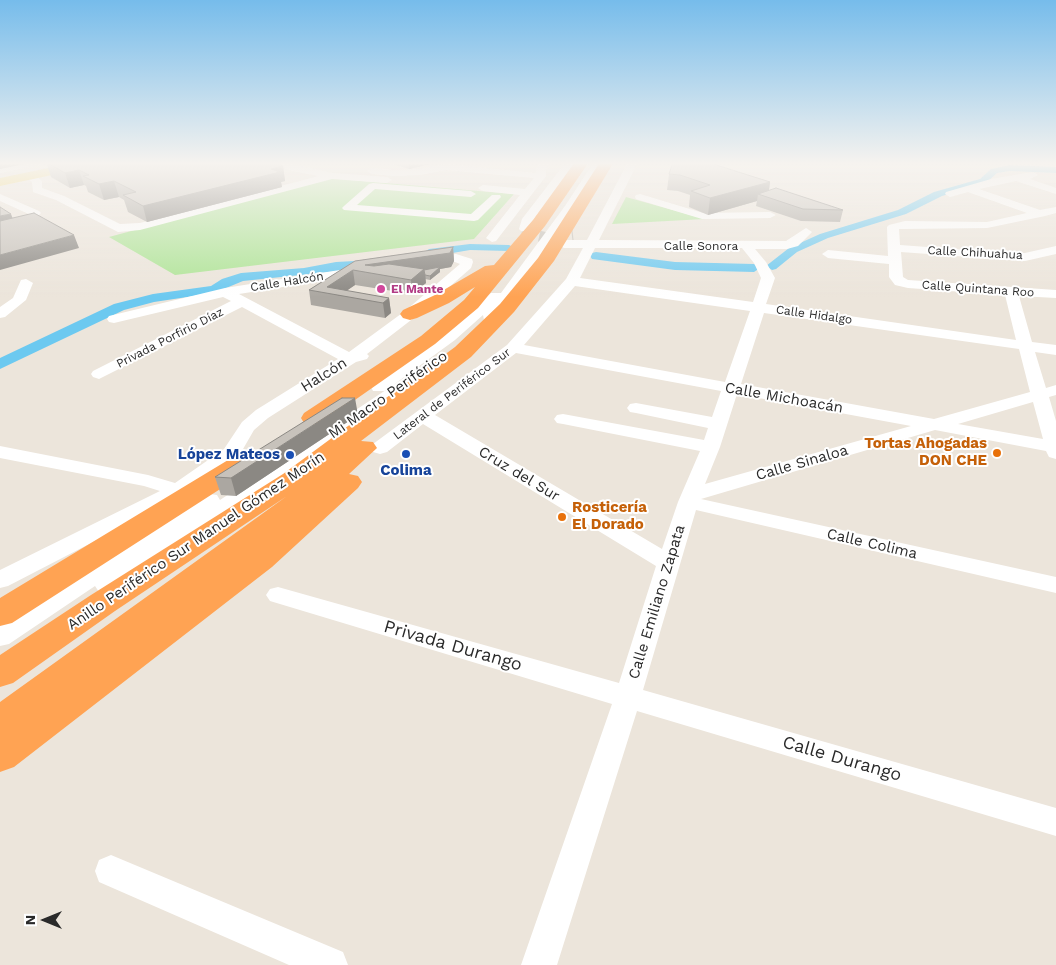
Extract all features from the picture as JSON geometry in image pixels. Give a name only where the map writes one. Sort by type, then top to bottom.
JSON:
[{"type":"highway","points":[[293,431],[428,340],[471,304],[516,238],[543,207]]},
{"type":"highway","points":[[0,693],[305,483],[439,386],[462,352],[507,308],[545,261],[579,207]]},
{"type":"highway","points":[[410,314],[442,299],[516,238]]},
{"type":"highway","points":[[0,614],[116,543],[185,493],[268,447]]},
{"type":"highway","points":[[0,723],[305,483],[380,448]]},
{"type":"highway","points":[[0,730],[118,654],[257,550],[380,448]]},
{"type":"highway","points":[[0,755],[261,560],[320,509],[380,448]]},
{"type":"highway","name":"Anillo Periférico Sur Manuel Gómez Morín","points":[[0,673],[103,603],[305,483]]},
{"type":"street","points":[[22,207],[35,213]]},
{"type":"street","points":[[77,207],[113,227],[140,226],[213,207]]},
{"type":"street","points":[[100,207],[140,226]]},
{"type":"street","points":[[348,207],[352,209],[469,218],[478,216],[486,207]]},
{"type":"street","points":[[451,217],[460,207]]},
{"type":"street","points":[[492,238],[517,207]]},
{"type":"street","points":[[516,238],[513,226],[527,207]]},
{"type":"street","points":[[516,238],[537,207]]},
{"type":"street","name":"Mi Macro Periférico","points":[[0,637],[344,412],[450,337],[508,285],[561,207]]},
{"type":"street","name":"Mi Macro Periférico","points":[[0,658],[417,377],[468,337],[497,309],[568,207]]},
{"type":"street","name":"Calle Sonora","points":[[597,207],[577,235],[592,245],[787,245],[806,232]]},
{"type":"street","name":"Lateral de Periférico Sur","points":[[380,448],[513,348],[572,281],[611,207]]},
{"type":"street","points":[[673,207],[702,216],[770,215]]},
{"type":"street","points":[[1021,207],[1041,214]]},
{"type":"street","points":[[895,254],[893,226],[897,224],[972,226],[1056,210]]},
{"type":"street","points":[[718,232],[728,246]]},
{"type":"street","name":"Calle Emiliano Zapata","points":[[539,965],[628,697],[668,563],[690,498],[715,435],[768,278],[760,262],[746,246]]},
{"type":"street","name":"Calle Chihuahua","points":[[828,254],[1025,257],[1056,250]]},
{"type":"street","name":"Calle Quintana Roo","points":[[895,254],[896,278],[900,282],[908,284],[1011,293],[1056,294]]},
{"type":"street","name":"Halcón","points":[[0,580],[185,493],[232,452],[237,441],[248,426],[262,414],[350,359],[410,314],[466,266],[467,262],[456,258],[411,264]]},
{"type":"street","name":"Calle Halcón","points":[[114,319],[225,292],[374,269]]},
{"type":"street","points":[[430,282],[443,272],[442,270]]},
{"type":"street","name":"Calle Hidalgo","points":[[572,281],[1056,350]]},
{"type":"street","points":[[0,314],[19,300],[26,283]]},
{"type":"street","points":[[225,292],[240,302],[350,359]]},
{"type":"street","points":[[1011,293],[1026,346],[1048,393],[1055,449]]},
{"type":"street","name":"Privada Porfirio Díaz","points":[[99,374],[240,302]]},
{"type":"street","name":"Calle Michoacán","points":[[513,348],[935,424],[1055,449]]},
{"type":"street","name":"Calle Sinaloa","points":[[690,498],[935,424],[1048,393]]},
{"type":"street","points":[[636,408],[715,435]]},
{"type":"street","name":"Cruz del Sur","points":[[422,416],[668,563]]},
{"type":"street","points":[[563,419],[715,435]]},
{"type":"street","points":[[0,452],[148,481],[185,493]]},
{"type":"street","name":"Calle Colima","points":[[690,498],[1056,585]]},
{"type":"street","name":"Privada Durango","points":[[278,595],[628,697]]},
{"type":"street","name":"Calle Durango","points":[[628,697],[1056,822]]},
{"type":"street","points":[[112,871],[330,965]]},
{"type":"green space","points":[[220,207],[502,207],[474,239],[175,275],[109,237]]},
{"type":"green space","points":[[621,207],[662,207],[705,219],[612,224]]},
{"type":"building","points":[[0,207],[11,214],[0,216]]},
{"type":"building","points":[[797,207],[834,207],[843,210],[803,209]]},
{"type":"building","points":[[34,213],[74,235],[0,255],[0,221]]},
{"type":"building","points":[[453,247],[450,253],[365,265],[389,264],[424,269],[411,280],[353,270],[327,287],[389,298],[383,303],[309,290],[355,261]]},
{"type":"building","points":[[440,267],[430,276],[425,275],[424,270]]},
{"type":"building","points":[[342,398],[355,398],[231,478],[215,477]]},
{"type":"waterway","points":[[772,266],[793,250],[824,236],[902,212],[912,207]]},
{"type":"waterway","points":[[429,253],[470,247],[509,248]]},
{"type":"waterway","points":[[596,256],[675,266],[754,268]]},
{"type":"waterway","points":[[0,364],[119,307],[153,298],[214,289],[226,282],[241,277],[304,272],[336,266],[373,264]]},
{"type":"tunnel","points":[[525,229],[530,234],[548,238],[573,235]]},
{"type":"place","name":"El Mante","points":[[381,289]]},
{"type":"place","name":"Tortas Ahogadas DON CHE","points":[[997,453]]},
{"type":"place","name":"Colima","points":[[406,454]]},
{"type":"place","name":"López Mateos","points":[[290,455]]},
{"type":"place","name":"Rosticería El Dorado","points":[[562,517]]}]
